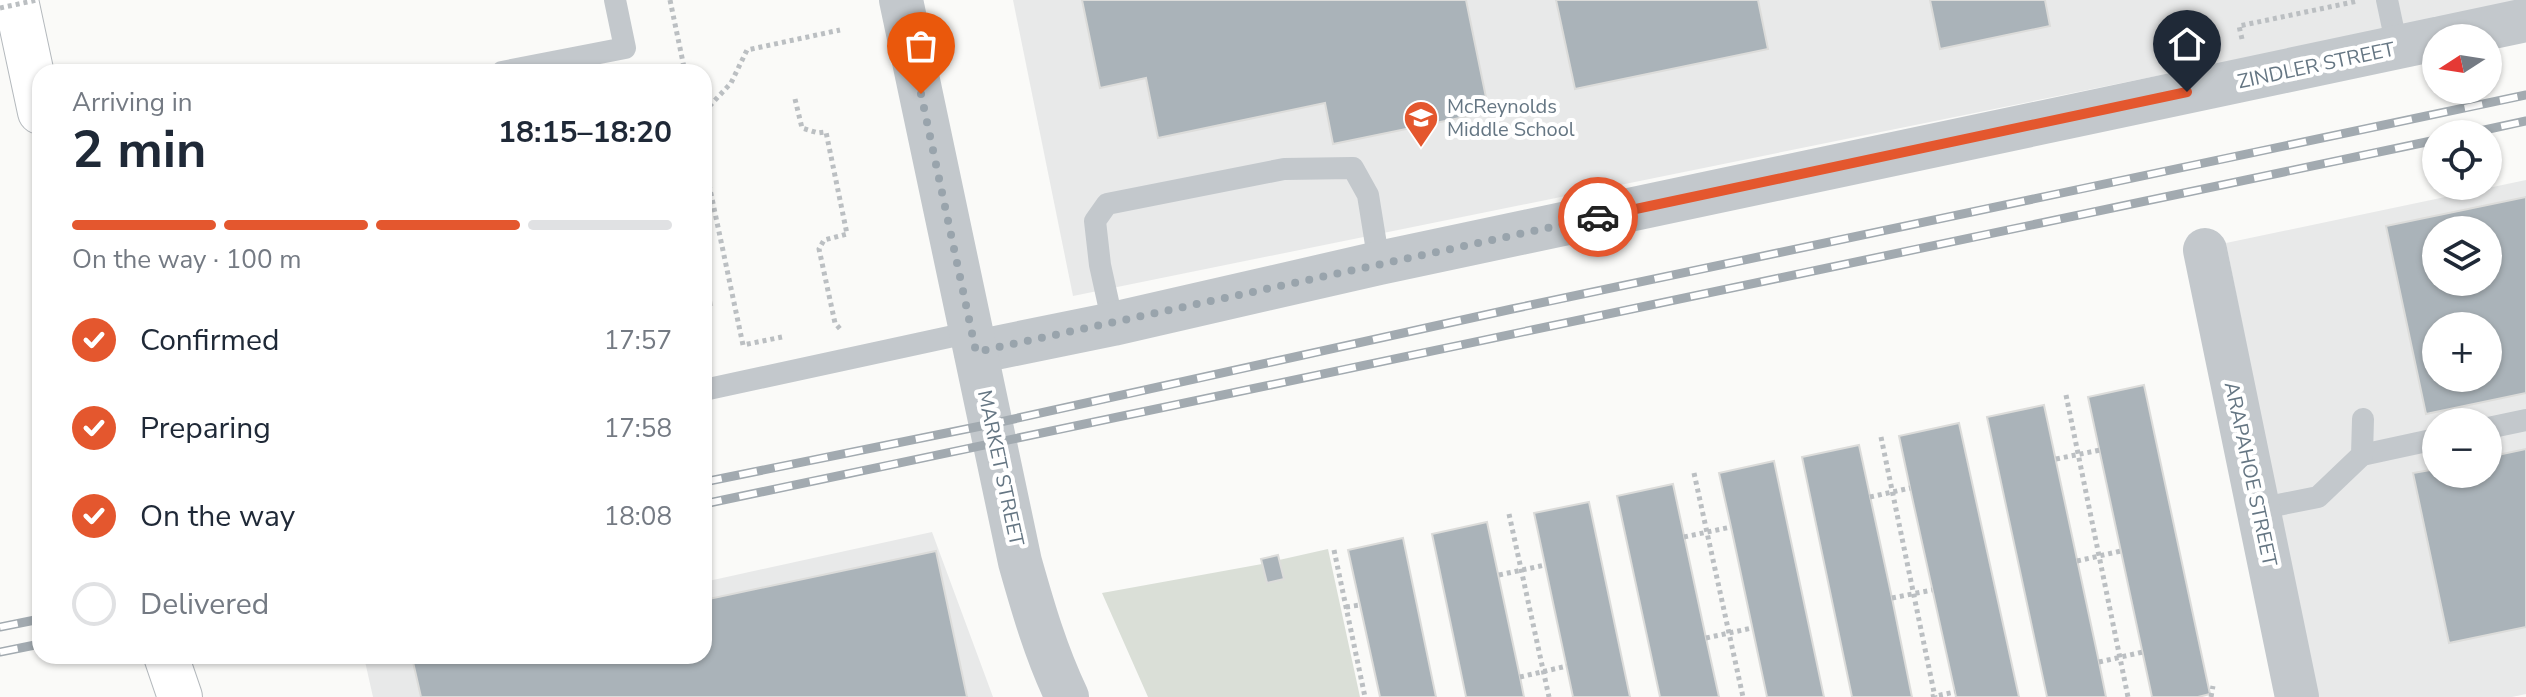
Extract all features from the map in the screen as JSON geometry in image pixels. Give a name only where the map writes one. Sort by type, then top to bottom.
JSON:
[{"type":"highway","points":[[16,0],[32,75]]},
{"type":"highway","points":[[158,664],[164,697]]},
{"type":"highway","points":[[169,664],[180,697]]},
{"type":"street","name":"MARKET STREET","points":[[901,0],[1020,562],[1045,643],[1067,697]]},
{"type":"street","name":"ZINDLER STREET","points":[[2480,24],[2513,14]]},
{"type":"street","name":"ZINDLER STREET","points":[[974,342],[1113,324],[1379,263],[2422,42]]},
{"type":"street","name":"ARAPAHOE STREET","points":[[2205,250],[2297,697]]},
{"type":"lane","points":[[543,64],[625,48],[615,0]]},
{"type":"lane","points":[[2387,0],[2422,38]]},
{"type":"lane","points":[[1113,324],[1100,265],[1095,221],[1107,204],[1284,169],[1353,168],[1368,195],[1379,263]]},
{"type":"lane","points":[[712,389],[974,342]]},
{"type":"lane","points":[[2362,455],[2363,419]]},
{"type":"lane","points":[[2502,425],[2526,420]]},
{"type":"lane","points":[[2258,509],[2318,497],[2362,455],[2422,442]]},
{"type":"path","points":[[0,8],[37,0]]},
{"type":"path","points":[[670,0],[683,64]]},
{"type":"path","points":[[712,103],[731,83],[747,50],[840,30]]},
{"type":"path","points":[[795,99],[802,128],[826,132],[847,234],[824,240],[819,249],[835,323],[841,330],[851,332]]},
{"type":"path","points":[[712,196],[743,345],[782,337]]},
{"type":"path","points":[[2066,395],[2128,697]]},
{"type":"path","points":[[1881,437],[1934,697],[1955,692]]},
{"type":"path","points":[[2056,459],[2100,450]]},
{"type":"path","points":[[1694,473],[1743,697]]},
{"type":"path","points":[[1870,497],[1910,488]]},
{"type":"path","points":[[1509,514],[1549,697]]},
{"type":"path","points":[[1684,537],[1731,527]]},
{"type":"path","points":[[1334,550],[1365,697]]},
{"type":"path","points":[[2077,561],[2121,551]]},
{"type":"path","points":[[1499,575],[1545,565]]},
{"type":"path","points":[[1892,598],[1932,590]]},
{"type":"path","points":[[1346,607],[1360,605]]},
{"type":"path","points":[[1706,638],[1752,628]]},
{"type":"path","points":[[2099,662],[2143,652]]},
{"type":"path","points":[[1520,677],[1567,666]]},
{"type":"path","points":[[2211,697],[2213,686]]},
{"type":"shaded area","name":"McReynolds Middle School","points":[[1013,0],[2526,0],[2526,1],[1073,296]]},
{"type":"shaded area","points":[[2526,180],[2526,694],[2512,697],[2316,697],[2226,243],[2431,200],[2502,200],[2502,185]]},
{"type":"shaded area","points":[[932,532],[993,697],[373,697],[366,664],[712,664],[712,580]]},
{"type":"shaded area","points":[[1328,549],[1360,697],[1148,697],[1102,593],[1262,564],[1267,583],[1284,579],[1279,560]]},
{"type":"building","points":[[1082,0],[1466,0],[1489,112],[1333,144],[1325,103],[1158,138],[1146,78],[1100,88]]},
{"type":"building","points":[[1556,0],[1758,0],[1768,49],[1575,89]]},
{"type":"building","points":[[1930,0],[2045,0],[2050,26],[1940,49]]},
{"type":"building","points":[[2526,197],[2526,393],[2455,408],[2425,408],[2386,226],[2422,219],[2422,296],[2502,296],[2502,216],[2434,216]]},
{"type":"building","points":[[2144,385],[2210,694],[2198,697],[2152,697],[2088,397]]},
{"type":"building","points":[[2044,405],[2106,697],[2047,697],[1987,417]]},
{"type":"building","points":[[1959,423],[2019,697],[1956,697],[1910,488],[1899,436]]},
{"type":"building","points":[[1859,445],[1912,697],[1852,697],[1802,457]]},
{"type":"building","points":[[2526,449],[2526,627],[2449,643],[2413,473],[2422,471],[2422,488],[2502,488],[2502,454]]},
{"type":"building","points":[[1774,461],[1824,697],[1767,697],[1719,473]]},
{"type":"building","points":[[1673,484],[1719,697],[1660,697],[1617,496]]},
{"type":"building","points":[[1589,502],[1630,697],[1573,697],[1534,513]]},
{"type":"building","points":[[1487,522],[1524,697],[1466,697],[1432,534]]},
{"type":"building","points":[[1403,538],[1436,697],[1380,697],[1348,550]]},
{"type":"building","points":[[936,551],[967,697],[421,697],[413,664],[712,664],[712,598]]},
{"type":"building","points":[[1278,555],[1284,579],[1267,583],[1261,559]]},
{"type":"railway","points":[[712,480],[991,424],[1512,309],[2526,95]]},
{"type":"railway","points":[[2502,126],[2526,121]]},
{"type":"railway","points":[[712,502],[2422,143]]},
{"type":"railway","points":[[0,627],[32,621]]},
{"type":"railway","points":[[0,652],[32,646]]},
{"type":"way so far","points":[[921,94],[976,352],[1598,217]]},
{"type":"place","name":"McReynolds Middle School","points":[[1421,149]]},
{"type":"route","points":[[1598,217],[2187,92]]}]
